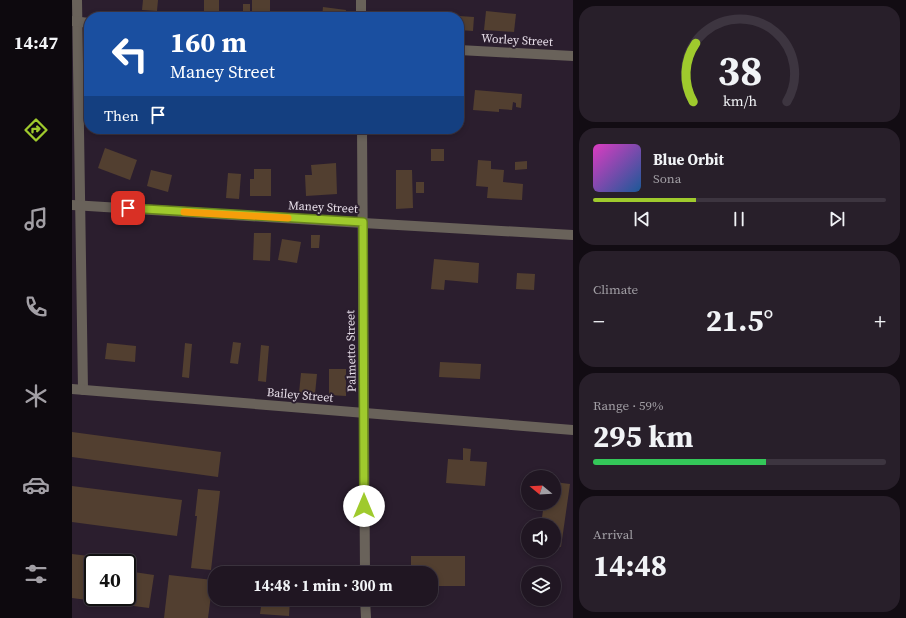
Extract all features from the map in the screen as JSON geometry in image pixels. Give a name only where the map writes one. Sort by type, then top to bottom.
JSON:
[{"type":"street","points":[[77,0],[75,22],[76,205],[83,390]]},
{"type":"street","points":[[361,0],[361,12]]},
{"type":"street","name":"Worley Street","points":[[464,50],[573,56]]},
{"type":"street","name":"Palmetto Street","points":[[362,134],[365,566]]},
{"type":"street","name":"Maney Street","points":[[76,205],[573,235]]},
{"type":"street","name":"Bailey Street","points":[[72,389],[573,430]]},
{"type":"street","points":[[365,606],[366,618]]},
{"type":"building","points":[[143,0],[158,0],[157,11],[142,10]]},
{"type":"building","points":[[204,0],[219,0],[219,11],[204,11]]},
{"type":"building","points":[[252,0],[270,0],[270,12],[252,12]]},
{"type":"building","points":[[243,4],[250,4],[250,12],[243,12]]},
{"type":"building","points":[[323,7],[346,10],[346,12],[322,12]]},
{"type":"building","points":[[486,11],[516,14],[514,32],[484,30]]},
{"type":"building","points":[[464,16],[474,17],[473,31],[464,30]]},
{"type":"building","points":[[475,90],[522,94],[521,108],[516,107],[516,103],[513,102],[512,110],[499,109],[499,112],[473,110]]},
{"type":"building","points":[[105,148],[137,160],[130,180],[98,168]]},
{"type":"building","points":[[431,149],[444,149],[444,161],[431,161]]},
{"type":"building","points":[[478,160],[491,161],[491,169],[504,170],[503,182],[523,184],[522,200],[487,198],[488,187],[476,186]]},
{"type":"building","points":[[527,161],[527,169],[515,170],[515,162]]},
{"type":"building","points":[[336,163],[337,194],[306,196],[305,175],[312,175],[311,165]]},
{"type":"building","points":[[254,169],[271,169],[271,196],[250,196],[250,179],[254,179]]},
{"type":"building","points":[[151,170],[172,175],[168,192],[147,186]]},
{"type":"building","points":[[396,170],[412,170],[413,208],[396,209]]},
{"type":"building","points":[[228,173],[241,174],[239,199],[226,198]]},
{"type":"building","points":[[416,182],[424,182],[424,193],[416,193]]},
{"type":"building","points":[[254,233],[271,233],[270,261],[253,260]]},
{"type":"building","points":[[311,235],[320,235],[319,248],[311,248]]},
{"type":"building","points":[[282,239],[301,242],[297,263],[278,260]]},
{"type":"building","points":[[434,259],[479,263],[478,283],[445,280],[444,290],[431,289]]},
{"type":"building","points":[[517,273],[535,274],[534,290],[516,289]]},
{"type":"building","points":[[233,342],[241,343],[238,364],[230,363]]},
{"type":"building","points":[[107,343],[136,346],[135,362],[105,359]]},
{"type":"building","points":[[185,343],[192,344],[189,378],[182,377]]},
{"type":"building","points":[[261,345],[269,346],[266,382],[258,381]]},
{"type":"building","points":[[440,362],[481,364],[480,379],[439,377]]},
{"type":"building","points":[[329,369],[346,369],[346,396],[329,395]]},
{"type":"building","points":[[301,373],[317,374],[315,394],[299,393]]},
{"type":"building","points":[[72,432],[221,452],[218,477],[72,457]]},
{"type":"building","points":[[463,448],[471,449],[470,461],[487,462],[485,486],[446,483],[448,459],[463,460]]},
{"type":"building","points":[[561,483],[570,484],[561,547],[561,518],[542,518],[543,510],[561,510]]},
{"type":"building","points":[[72,486],[182,500],[177,536],[72,522]]},
{"type":"building","points":[[198,489],[220,491],[211,566],[208,566],[208,570],[191,568],[197,516],[195,516]]},
{"type":"building","points":[[72,554],[84,555],[84,600],[72,598]]},
{"type":"building","points":[[411,556],[465,556],[465,586],[438,586],[438,566],[399,566],[411,565]]},
{"type":"building","points":[[136,572],[154,575],[149,608],[134,606],[136,606]]},
{"type":"building","points":[[169,575],[208,579],[208,606],[210,606],[208,618],[164,618]]},
{"type":"building","points":[[261,606],[290,606],[289,616],[260,614]]},
{"type":"slow traffic","points":[[184,212],[288,218]]},
{"type":"route","points":[[128,208],[363,222],[365,409],[364,506]]}]
